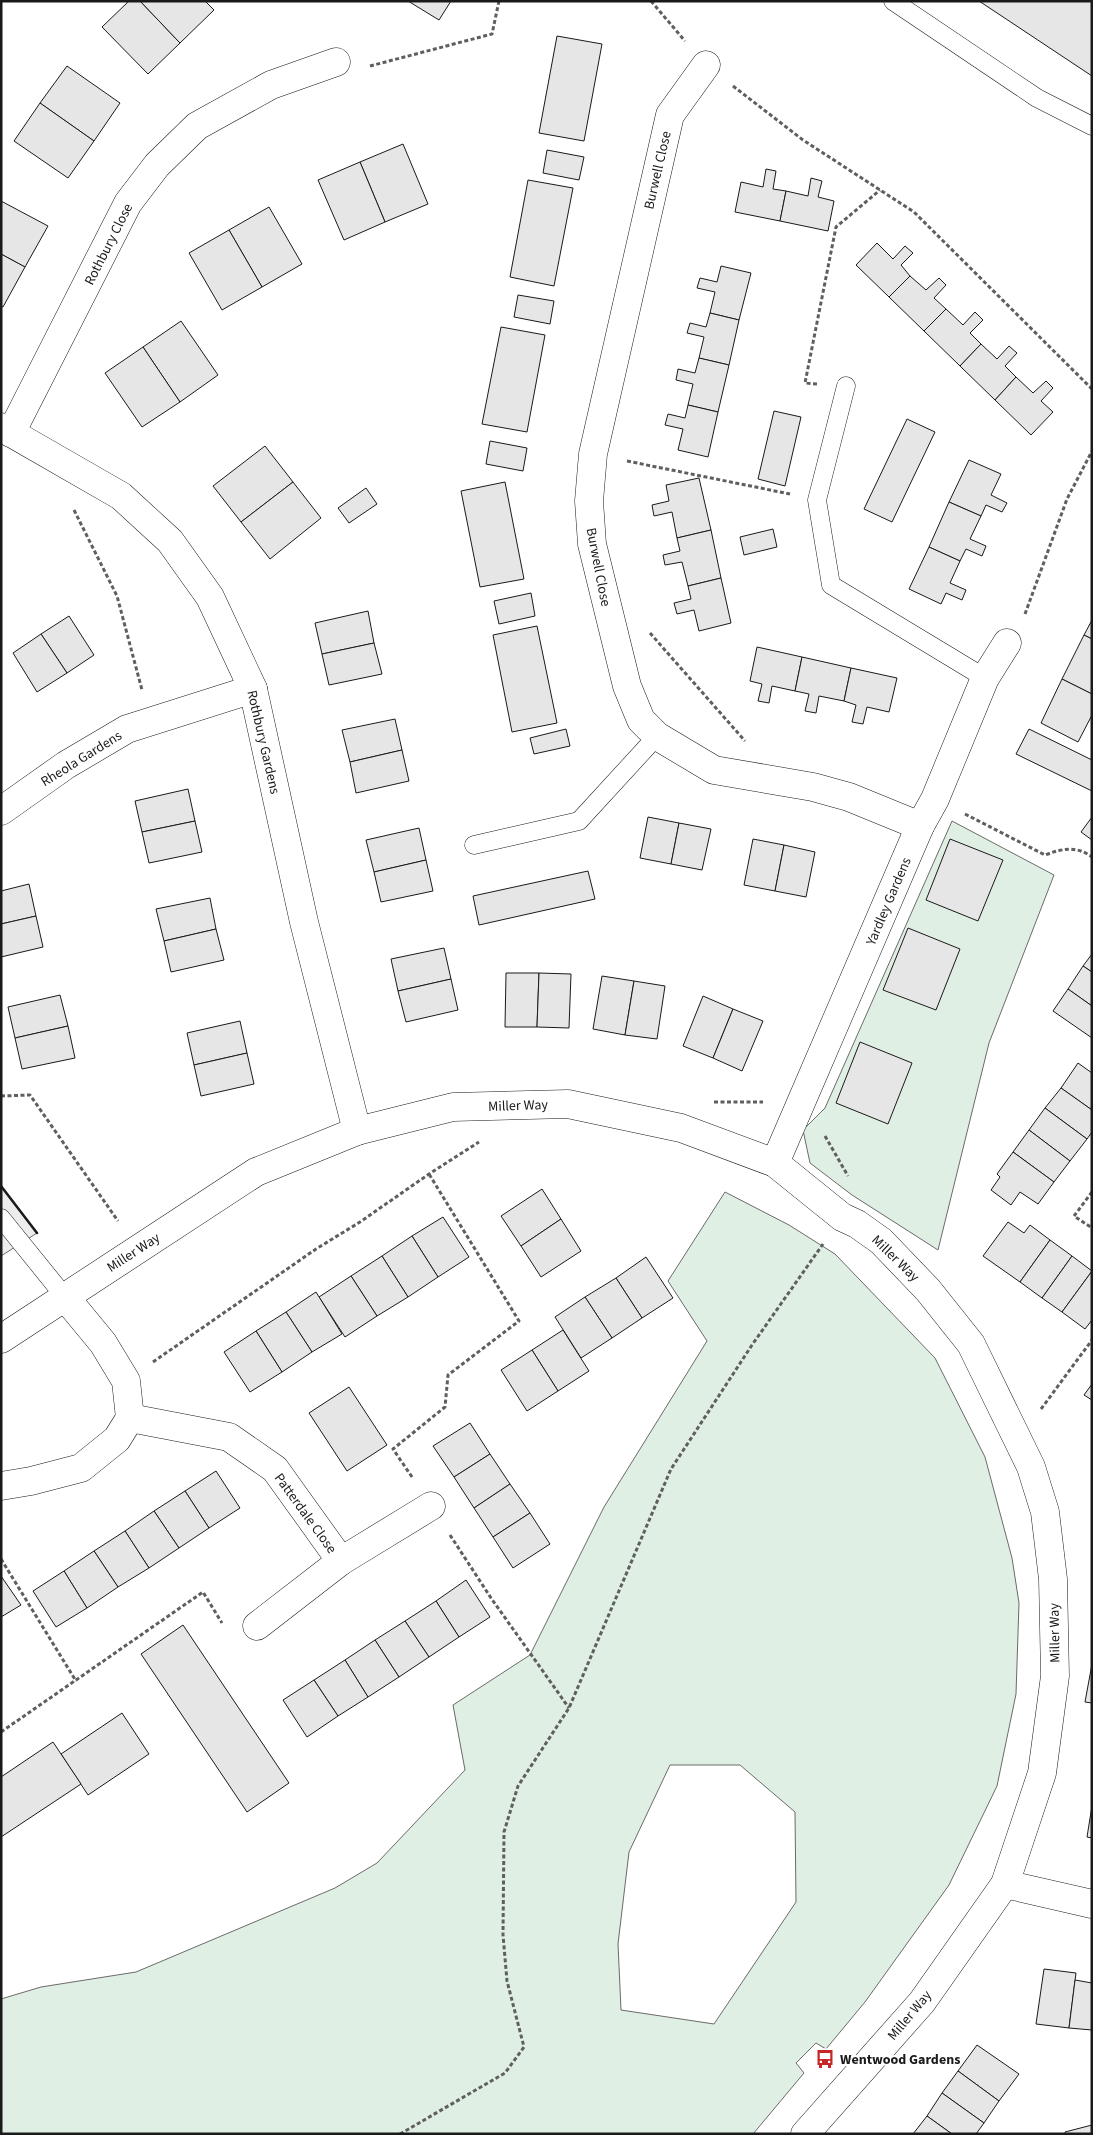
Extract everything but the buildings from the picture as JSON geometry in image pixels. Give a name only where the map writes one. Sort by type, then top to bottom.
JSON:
[{"type":"street","name":"Rothbury Close","points":[[6,430],[128,203],[157,165],[197,126],[270,86],[336,62]]},
{"type":"street","name":"Burwell Close","points":[[706,65],[670,115],[593,454],[589,501],[592,544],[627,686],[641,720],[657,736],[714,770],[813,787],[849,797],[920,826]]},
{"type":"street","name":"Rothbury Gardens","points":[[6,430],[120,496],[170,542],[210,597],[253,689],[304,922],[357,1131]]},
{"type":"street","name":"Yardley Gardens","points":[[775,1164],[920,826],[935,799],[984,678],[1007,643]]},
{"type":"street","name":"Rheola Gardens","points":[[1,811],[66,765],[127,729],[253,689]]},
{"type":"street","name":"Miller Way","points":[[1,1339],[256,1172],[357,1131],[453,1107],[568,1104],[681,1128],[775,1164],[842,1217],[858,1224],[881,1241],[928,1290],[971,1344],[1031,1466],[1045,1512],[1053,1579],[1055,1676],[1042,1773],[1005,1884],[922,2002],[805,2134]]},
{"type":"street","points":[[1,1486],[31,1482],[81,1468],[117,1439],[130,1418],[126,1381],[103,1343],[65,1297]]},
{"type":"street","name":"Patterdale Close","points":[[130,1418],[229,1437],[275,1469],[341,1562]]},
{"type":"street","name":"Patterdale Close","points":[[257,1626],[341,1562],[431,1506]]},
{"type":"street","points":[[1005,1884],[1092,1904]]},
{"type":"lane","points":[[893,1],[1037,98],[1092,126]]},
{"type":"lane","points":[[846,386],[817,500],[831,585],[984,678]]},
{"type":"lane","points":[[474,845],[578,820],[657,736]]},
{"type":"lane","points":[[1,1218],[65,1297]]},
{"type":"path","points":[[336,62],[350,71],[492,34],[499,1]]},
{"type":"path","points":[[651,1],[706,65],[803,140],[914,212],[1092,389]]},
{"type":"path","points":[[846,386],[804,383],[836,226],[880,190]]},
{"type":"path","points":[[1007,643],[1016,638],[1067,499],[1092,451]]},
{"type":"path","points":[[593,454],[817,500]]},
{"type":"path","points":[[67,505],[75,510],[117,596],[151,722]]},
{"type":"path","points":[[643,626],[746,742],[748,776]]},
{"type":"path","points":[[935,799],[1044,855],[1064,848],[1086,852],[1092,857]]},
{"type":"path","points":[[1,1096],[30,1096],[137,1250]]},
{"type":"path","points":[[126,1381],[316,1248],[360,1222],[429,1174],[518,1321],[448,1376],[445,1408],[393,1449]]},
{"type":"path","points":[[1092,1192],[1074,1216],[1092,1228]]},
{"type":"path","points":[[400,2134],[505,2073],[524,2047],[507,1981],[503,1935],[504,1832],[518,1786],[569,1708],[671,1470],[752,1345],[842,1217]]},
{"type":"path","points":[[1018,1439],[1092,1340]]},
{"type":"path","points":[[456,1544],[491,1598],[569,1708]]},
{"type":"path","points":[[1,1559],[76,1681]]},
{"type":"path","points":[[1,1732],[203,1592],[236,1644],[257,1626]]},
{"type":"green space","points":[[952,821],[1054,875],[989,1043],[938,1250],[852,1195],[810,1163],[803,1130],[825,1108]]},
{"type":"green space","points":[[725,1192],[789,1225],[835,1254],[935,1358],[985,1457],[1012,1558],[1019,1603],[1016,1694],[997,1786],[949,1885],[865,2002],[826,2049],[816,2043],[796,2063],[804,2073],[753,2134],[1,2134],[1,1999],[41,1987],[136,1972],[335,1888],[377,1863],[465,1770],[453,1705],[530,1655],[604,1507],[707,1341],[668,1281]],"holes":[[[670,1765],[740,1765],[795,1812],[796,1902],[714,2024],[621,2010],[618,1944],[629,1852]]]},
{"type":"shaded area","points":[[1,1186],[37,1233],[1,1256]]},
{"type":"wall","points":[[1,1186],[37,1233]]},
{"type":"place","name":"Wentwood Gardens","points":[[825,2059]]}]
